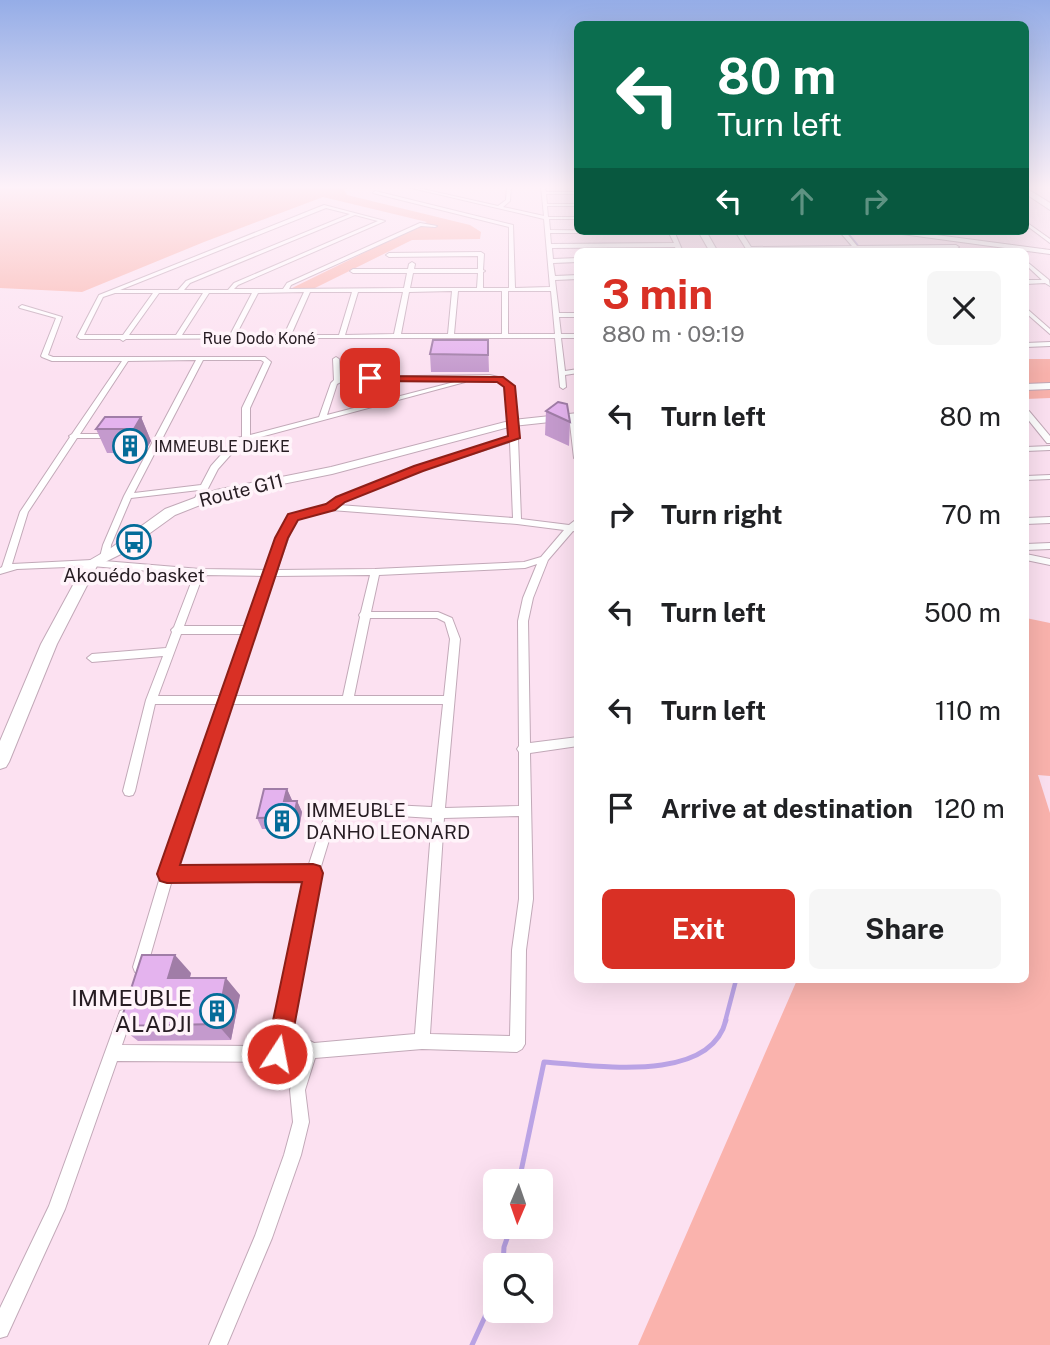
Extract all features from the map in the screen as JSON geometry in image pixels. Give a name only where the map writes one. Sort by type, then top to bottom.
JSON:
[{"type":"street","points":[[110,292],[219,249]]},
{"type":"street","points":[[180,291],[188,282],[269,249]]},
{"type":"street","points":[[230,291],[236,284],[318,249]]},
{"type":"street","points":[[285,290],[289,284],[367,249]]},
{"type":"street","points":[[505,336],[510,249]]},
{"type":"street","points":[[549,249],[563,387]]},
{"type":"street","points":[[1029,249],[1050,252]]},
{"type":"street","points":[[397,337],[414,254]]},
{"type":"street","points":[[389,255],[481,254],[480,289]]},
{"type":"street","points":[[551,261],[574,260]]},
{"type":"street","points":[[1029,265],[1049,282]]},
{"type":"street","points":[[353,271],[482,271]]},
{"type":"street","points":[[552,278],[574,277]]},
{"type":"street","points":[[1029,282],[1049,282]]},
{"type":"street","points":[[110,292],[553,289]]},
{"type":"street","points":[[286,338],[307,290]]},
{"type":"street","points":[[341,337],[356,290]]},
{"type":"street","points":[[451,337],[456,290]]},
{"type":"street","points":[[123,339],[158,291]]},
{"type":"street","points":[[177,338],[207,291]]},
{"type":"street","points":[[231,338],[256,291]]},
{"type":"street","name":"Rue Dodo Koné","points":[[110,292],[101,296],[80,337],[574,336]]},
{"type":"street","points":[[22,307],[59,317],[44,356],[47,358],[263,358],[268,362],[246,408],[246,438]]},
{"type":"street","points":[[1029,313],[1050,332]]},
{"type":"street","points":[[555,315],[574,315]]},
{"type":"street","points":[[1029,322],[1039,322]]},
{"type":"street","points":[[1029,345],[1050,344]]},
{"type":"street","points":[[99,560],[128,496],[201,358]]},
{"type":"street","points":[[125,359],[24,512],[3,570],[99,560],[200,572],[375,572],[525,565],[544,559]]},
{"type":"street","points":[[322,419],[337,380],[336,359]]},
{"type":"street","points":[[561,373],[574,371]]},
{"type":"street","points":[[337,380],[475,378],[500,379],[509,386],[517,521]]},
{"type":"street","points":[[198,500],[214,468],[230,448],[246,438],[475,378]]},
{"type":"street","points":[[1029,380],[1050,380]]},
{"type":"street","points":[[1029,387],[1050,386]]},
{"type":"street","name":"Route G11","points":[[0,762],[55,632],[99,560],[170,512],[198,500],[363,462],[513,423],[574,417]]},
{"type":"street","points":[[1029,417],[1050,441]]},
{"type":"street","points":[[74,436],[122,436]]},
{"type":"street","points":[[147,436],[159,436]]},
{"type":"street","points":[[331,507],[340,500],[419,468],[514,438]]},
{"type":"street","points":[[1029,449],[1050,448]]},
{"type":"street","points":[[1029,478],[1050,477]]},
{"type":"street","points":[[128,496],[204,487]]},
{"type":"street","points":[[137,976],[167,874],[290,519],[331,507],[574,525]]},
{"type":"street","points":[[1029,521],[1050,520]]},
{"type":"street","points":[[114,1053],[277,1054],[422,1041],[517,1044],[519,950],[526,899],[523,621],[528,598],[544,559],[574,527]]},
{"type":"street","points":[[1029,547],[1050,547]]},
{"type":"street","points":[[1029,558],[1050,562]]},
{"type":"street","points":[[129,791],[151,700],[200,572]]},
{"type":"street","points":[[348,698],[375,572]]},
{"type":"street","points":[[364,615],[438,615],[449,620],[455,639],[438,813],[422,1041]]},
{"type":"street","points":[[176,630],[250,630]]},
{"type":"street","points":[[92,658],[168,652]]},
{"type":"street","points":[[151,700],[450,700]]},
{"type":"street","points":[[523,749],[574,742]]},
{"type":"street","points":[[277,1054],[313,873],[331,813],[351,808],[438,813],[523,811]]},
{"type":"street","points":[[167,874],[313,873]]},
{"type":"street","points":[[0,1329],[56,1209],[114,1053],[129,1002]]},
{"type":"street","points":[[218,1345],[277,1201],[295,1144],[302,1114],[297,1090],[310,1049]]},
{"type":"shaded area","points":[[0,249],[187,249],[82,292],[0,288]]},
{"type":"shaded area","points":[[372,249],[394,249],[313,289],[290,289]]},
{"type":"shaded area","points":[[1029,359],[1050,359],[1050,398],[1029,399]]},
{"type":"shaded area","points":[[1029,619],[1050,623],[1050,776],[1038,775],[1050,813],[1050,1345],[638,1345],[796,983],[1029,983]]},
{"type":"building","points":[[433,340],[488,340],[488,355],[430,354]]},
{"type":"building","points":[[558,402],[567,404],[570,422],[546,411]]},
{"type":"building","points":[[105,417],[141,417],[134,429],[96,429]]},
{"type":"building","points":[[264,789],[287,789],[284,801],[297,801],[294,817],[257,818]]},
{"type":"building","points":[[142,955],[175,955],[168,978],[226,978],[217,1024],[119,1026]]},
{"type":"waterway","points":[[725,1022],[735,983]]},
{"type":"waterway","points":[[522,1169],[544,1062],[619,1067],[675,1063],[698,1054],[716,1041],[726,1020]]},
{"type":"waterway","points":[[504,1253],[507,1239]]},
{"type":"waterway","points":[[472,1345],[483,1321]]},
{"type":"place","name":"IMMEUBLE DJEKE","points":[[130,446]]},
{"type":"place","name":"Akouédo basket","points":[[134,542]]},
{"type":"place","name":"IMMEUBLE DANHO LEONARD","points":[[282,821]]},
{"type":"place","name":"IMMEUBLE ALADJI","points":[[217,1011]]},
{"type":"route","points":[[277,1054],[313,873],[167,874],[282,538],[292,517],[331,507],[340,500],[419,468],[514,438],[509,386],[500,379],[370,378]]}]
